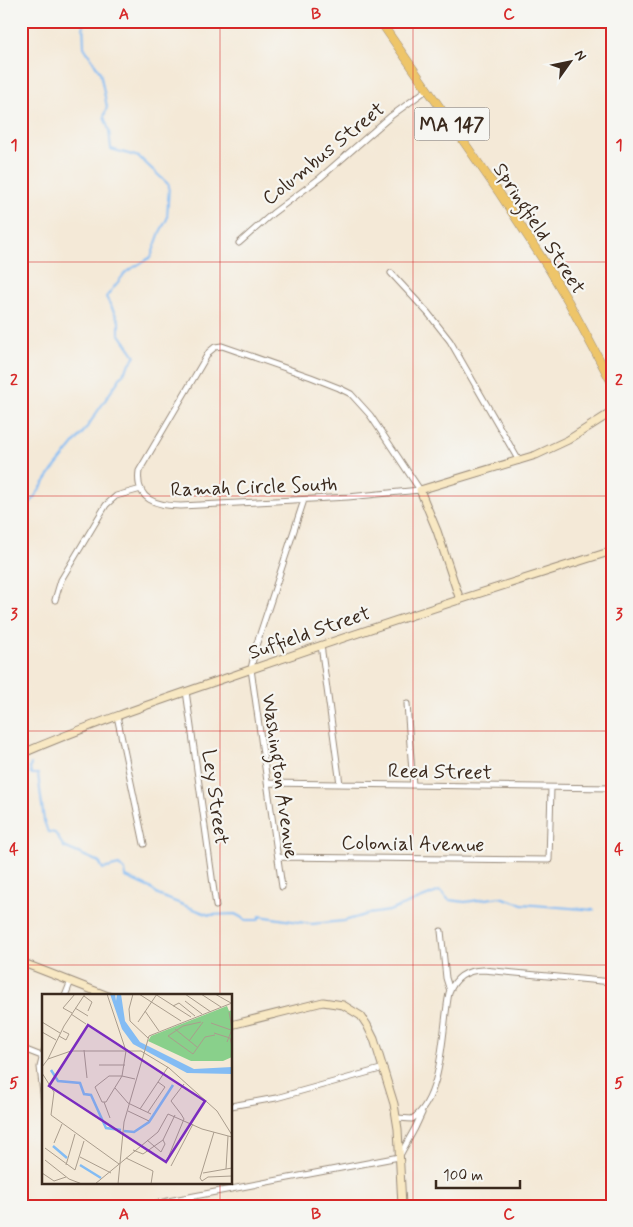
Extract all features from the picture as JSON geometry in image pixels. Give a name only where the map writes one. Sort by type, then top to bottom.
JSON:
[{"type":"main road","name":"Springfield Street","points":[[380,21],[545,263],[568,301],[612,383]]},
{"type":"street","name":"Columbus Street","points":[[239,242],[273,213],[320,178],[391,116],[428,89]]},
{"type":"street","points":[[391,273],[428,313],[450,341],[519,461]]},
{"type":"street","points":[[55,600],[61,580],[106,505],[116,496],[141,489],[138,479],[139,471],[209,352],[215,347],[222,346],[311,377],[351,394],[370,415],[420,490],[438,531],[460,600]]},
{"type":"street","points":[[420,490],[519,461],[568,440],[612,412]]},
{"type":"street","name":"Ramah Circle South","points":[[141,489],[152,502],[180,506],[304,500],[420,490]]},
{"type":"street","points":[[251,669],[256,646],[304,500]]},
{"type":"street","name":"Suffield Street","points":[[21,754],[186,691],[321,645],[612,551]]},
{"type":"street","points":[[321,645],[340,784]]},
{"type":"street","name":"Washington Avenue","points":[[251,669],[282,887]]},
{"type":"street","name":"Ley Street","points":[[186,691],[216,906]]},
{"type":"street","points":[[407,704],[413,786]]},
{"type":"street","points":[[117,716],[144,844]]},
{"type":"street","name":"Reed Street","points":[[267,783],[612,788]]},
{"type":"street","name":"Colonial Avenue","points":[[278,857],[549,860],[551,788]]},
{"type":"street","points":[[441,931],[446,978],[450,991]]},
{"type":"street","points":[[21,962],[103,994]]},
{"type":"street","points":[[142,1206],[399,1157],[416,1128],[438,1070],[450,991],[456,980],[466,973],[475,970],[612,982]]},
{"type":"street","points":[[66,994],[71,981]]},
{"type":"street","points":[[232,1025],[318,1003],[338,1003],[356,1012],[365,1022],[374,1039],[392,1092],[397,1118],[402,1206]]},
{"type":"street","points":[[21,1048],[42,1055]]},
{"type":"street","points":[[42,1060],[40,1071],[42,1087]]},
{"type":"street","points":[[232,1106],[276,1098],[384,1068]]},
{"type":"street","points":[[397,1118],[412,1119],[425,1106]]},
{"type":"waterway","points":[[21,517],[52,471],[85,430],[135,356],[119,333],[119,321],[106,297],[126,272],[151,257],[167,219],[169,185],[139,157],[111,149],[109,130],[104,117],[107,107],[100,72],[84,47],[83,21]]},
{"type":"waterway","points":[[21,742],[24,745]]},
{"type":"waterway","points":[[31,764],[31,774],[38,774],[44,821],[48,832],[55,833],[64,847],[99,862],[103,869],[119,865],[125,871],[126,877],[150,888],[158,895],[209,915],[235,914],[246,920],[258,920],[260,916],[311,924],[344,921],[368,914],[389,911],[440,891],[449,900],[465,902],[500,897],[522,904],[594,910]]}]
